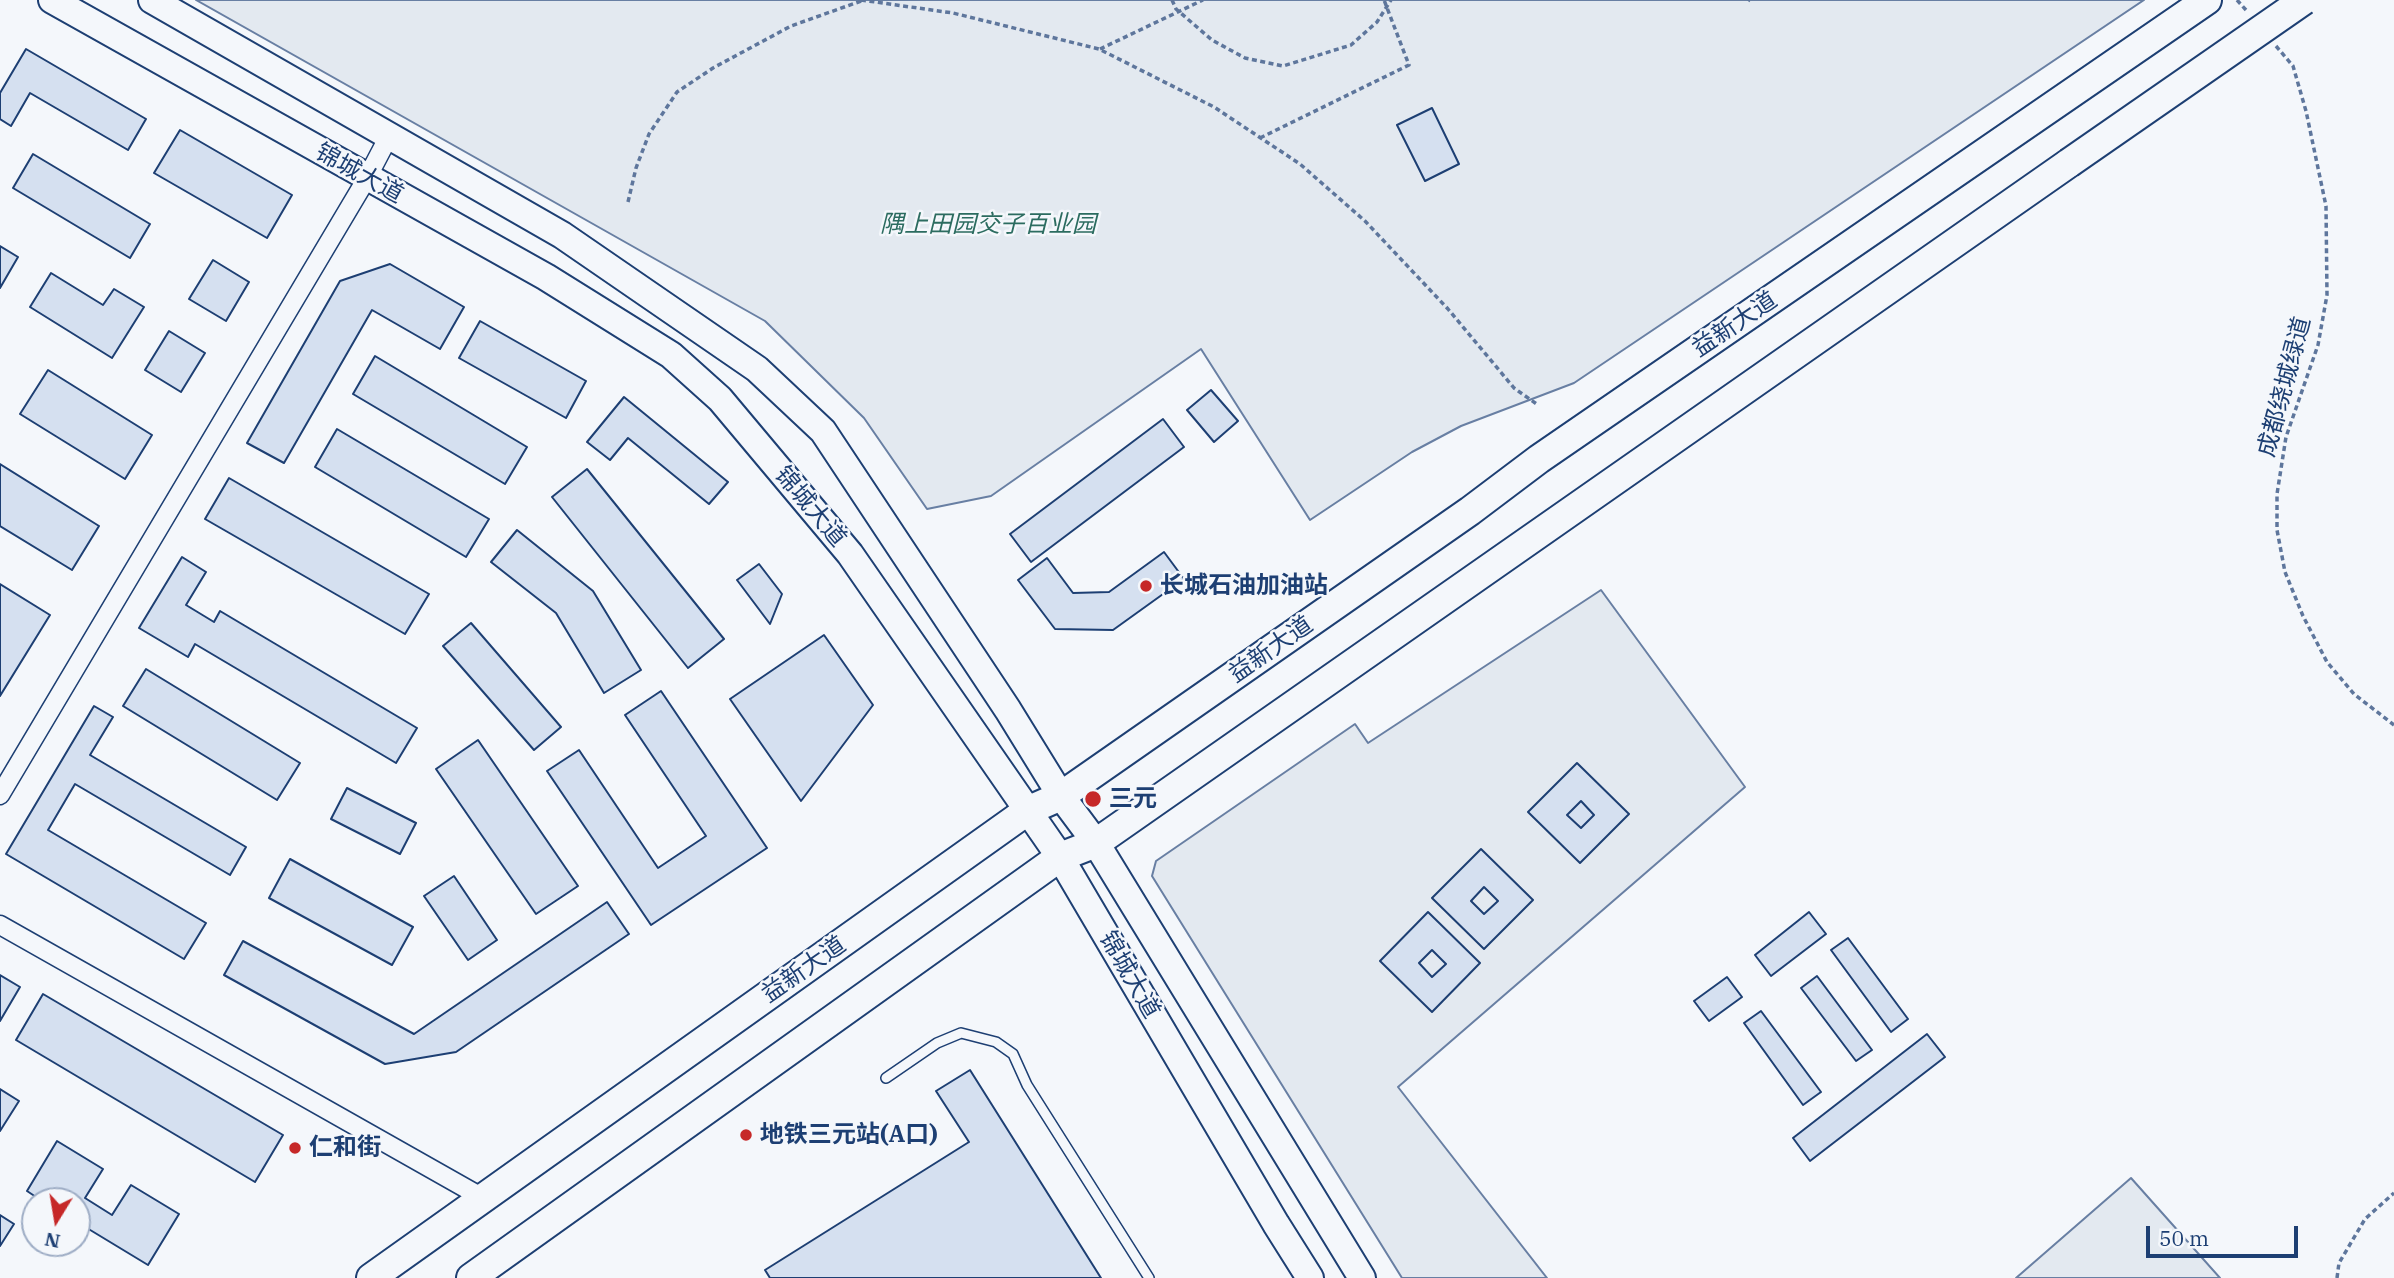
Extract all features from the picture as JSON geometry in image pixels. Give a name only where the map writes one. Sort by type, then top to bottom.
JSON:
[{"type":"main road","name":"锦城大道","points":[[52,0],[558,284],[671,355],[720,399],[850,554],[1060,857],[1310,1278]]},
{"type":"main road","name":"锦城大道","points":[[152,0],[562,235],[757,369],[822,431],[1008,710],[1061,796],[1096,843],[1362,1278]]},
{"type":"main road","name":"益新大道","points":[[371,1278],[1027,811],[1061,796],[1470,511],[1539,458],[2207,0]]},
{"type":"main road","points":[[471,1278],[1060,857],[1096,843],[2304,0]]},
{"type":"street","points":[[0,795],[389,136]]},
{"type":"street","points":[[0,925],[483,1198]]},
{"type":"lane","points":[[886,1078],[937,1043],[961,1033],[996,1042],[1013,1054],[1027,1085],[1149,1278]]},
{"type":"path","points":[[628,202],[636,168],[649,134],[677,92],[713,68],[791,26],[863,0],[953,13],[1100,49],[1214,107],[1300,163],[1365,221],[1448,309],[1514,388],[1538,405]]},
{"type":"path","points":[[1172,0],[1178,12],[1212,40],[1245,58],[1283,66],[1351,45],[1377,22],[1391,0]]},
{"type":"path","points":[[1100,49],[1203,0]]},
{"type":"path","points":[[1261,138],[1409,65],[1384,0]]},
{"type":"path","points":[[2237,0],[2253,19]]},
{"type":"path","name":"成都绕城绿道","points":[[2269,38],[2292,66],[2306,111],[2326,206],[2327,295],[2318,345],[2286,437],[2277,494],[2277,530],[2286,572],[2303,616],[2327,662],[2354,694],[2394,725]]},
{"type":"path","points":[[2337,1278],[2339,1263],[2365,1219],[2394,1193]]},
{"type":"green space","name":"隅上田园交子百业园","points":[[196,0],[2144,0],[1574,383],[1461,426],[1412,452],[1310,520],[1201,349],[991,496],[927,509],[864,418],[765,321]]},
{"type":"green space","points":[[1601,590],[1745,787],[1398,1087],[1547,1278],[1402,1278],[1152,876],[1156,861],[1355,724],[1368,743]]},
{"type":"green space","points":[[2131,1178],[2220,1278],[2016,1278]]},
{"type":"building","points":[[26,49],[146,119],[128,150],[30,93],[11,126],[0,119],[0,93]]},
{"type":"building","points":[[1432,108],[1459,164],[1425,181],[1397,125]]},
{"type":"building","points":[[180,130],[292,195],[267,238],[154,173]]},
{"type":"building","points":[[33,154],[150,224],[130,258],[13,188]]},
{"type":"building","points":[[0,246],[18,257],[0,288]]},
{"type":"building","points":[[213,260],[249,282],[226,321],[189,299]]},
{"type":"building","points":[[390,264],[464,307],[440,349],[372,310],[284,463],[247,443],[340,281]]},
{"type":"building","points":[[51,273],[103,305],[114,289],[144,307],[112,358],[30,307]]},
{"type":"building","points":[[480,321],[586,381],[566,418],[459,358]]},
{"type":"building","points":[[169,331],[205,353],[181,392],[145,370]]},
{"type":"building","points":[[375,356],[527,447],[505,484],[353,394]]},
{"type":"building","points":[[48,370],[152,435],[125,479],[20,414]]},
{"type":"building","points":[[1211,390],[1238,421],[1214,442],[1187,410]]},
{"type":"building","points":[[624,397],[728,482],[709,504],[628,438],[610,460],[587,442]]},
{"type":"building","points":[[1163,419],[1184,447],[1031,562],[1010,534]]},
{"type":"building","points":[[337,429],[489,519],[466,557],[315,467]]},
{"type":"building","points":[[0,464],[99,526],[72,570],[0,526]]},
{"type":"building","points":[[587,469],[724,639],[688,668],[552,497]]},
{"type":"building","points":[[229,478],[429,594],[405,634],[205,519]]},
{"type":"building","points":[[517,530],[593,591],[641,670],[604,693],[556,613],[491,562]]},
{"type":"building","name":"长城石油加油站","points":[[1164,552],[1184,579],[1113,630],[1055,629],[1018,580],[1047,558],[1073,593],[1109,592]]},
{"type":"building","points":[[182,557],[206,572],[186,605],[214,622],[220,611],[417,728],[396,763],[195,644],[188,657],[139,628]]},
{"type":"building","points":[[759,564],[782,594],[770,624],[737,580]]},
{"type":"building","points":[[0,584],[50,615],[0,696]]},
{"type":"building","points":[[471,623],[561,727],[534,750],[443,646]]},
{"type":"building","points":[[824,635],[873,705],[801,801],[730,699]]},
{"type":"building","points":[[146,669],[300,763],[277,800],[123,706]]},
{"type":"building","points":[[661,691],[767,848],[651,925],[547,771],[579,750],[658,868],[706,836],[625,715]]},
{"type":"building","points":[[94,706],[113,717],[90,755],[246,847],[230,875],[75,784],[48,830],[206,923],[184,959],[6,854]]},
{"type":"building","points":[[478,740],[578,886],[536,914],[436,769]]},
{"type":"building","points":[[1577,763],[1629,814],[1580,863],[1528,812]],"holes":[[[1581,801],[1594,815],[1581,828],[1567,815]]]},
{"type":"building","points":[[347,788],[416,823],[400,854],[331,819]]},
{"type":"building","points":[[1581,801],[1594,815],[1581,828],[1567,815]]},
{"type":"building","points":[[1481,849],[1533,900],[1484,949],[1432,898]],"holes":[[[1484,887],[1498,901],[1484,914],[1471,901]]]},
{"type":"building","points":[[290,859],[413,927],[392,965],[269,898]]},
{"type":"building","points":[[454,876],[497,940],[468,960],[424,896]]},
{"type":"building","points":[[607,902],[629,934],[456,1052],[385,1064],[224,975],[243,941],[414,1034]]},
{"type":"building","points":[[1428,912],[1480,963],[1432,1012],[1380,961]],"holes":[[[1432,950],[1446,964],[1432,977],[1419,963]]]},
{"type":"building","points":[[1809,912],[1826,934],[1771,976],[1755,955]]},
{"type":"building","points":[[1848,938],[1908,1019],[1891,1032],[1831,950]]},
{"type":"building","points":[[0,975],[20,987],[0,1021]]},
{"type":"building","points":[[1817,976],[1872,1050],[1856,1061],[1801,988]]},
{"type":"building","points":[[1727,977],[1742,997],[1709,1021],[1694,1001]]},
{"type":"building","points":[[43,994],[283,1135],[255,1182],[16,1040]]},
{"type":"building","points":[[1761,1011],[1821,1092],[1803,1105],[1744,1023]]},
{"type":"building","points":[[1927,1034],[1945,1057],[1810,1161],[1793,1138]]},
{"type":"building","points":[[970,1070],[1101,1278],[770,1278],[765,1270],[969,1142],[936,1091]]},
{"type":"building","points":[[0,1089],[19,1101],[0,1131]]},
{"type":"building","points":[[57,1141],[103,1169],[91,1188],[29,1187]]},
{"type":"building","points":[[131,1185],[179,1214],[148,1265],[91,1230],[91,1202],[112,1215]]},
{"type":"building","points":[[0,1215],[14,1224],[0,1246]]},
{"type":"place","name":"长城石油加油站","points":[[1146,586]]},
{"type":"place","name":"三元","points":[[1093,799]]},
{"type":"place","name":"地铁三元站(A口)","points":[[746,1135]]},
{"type":"place","name":"仁和街","points":[[295,1148]]}]
